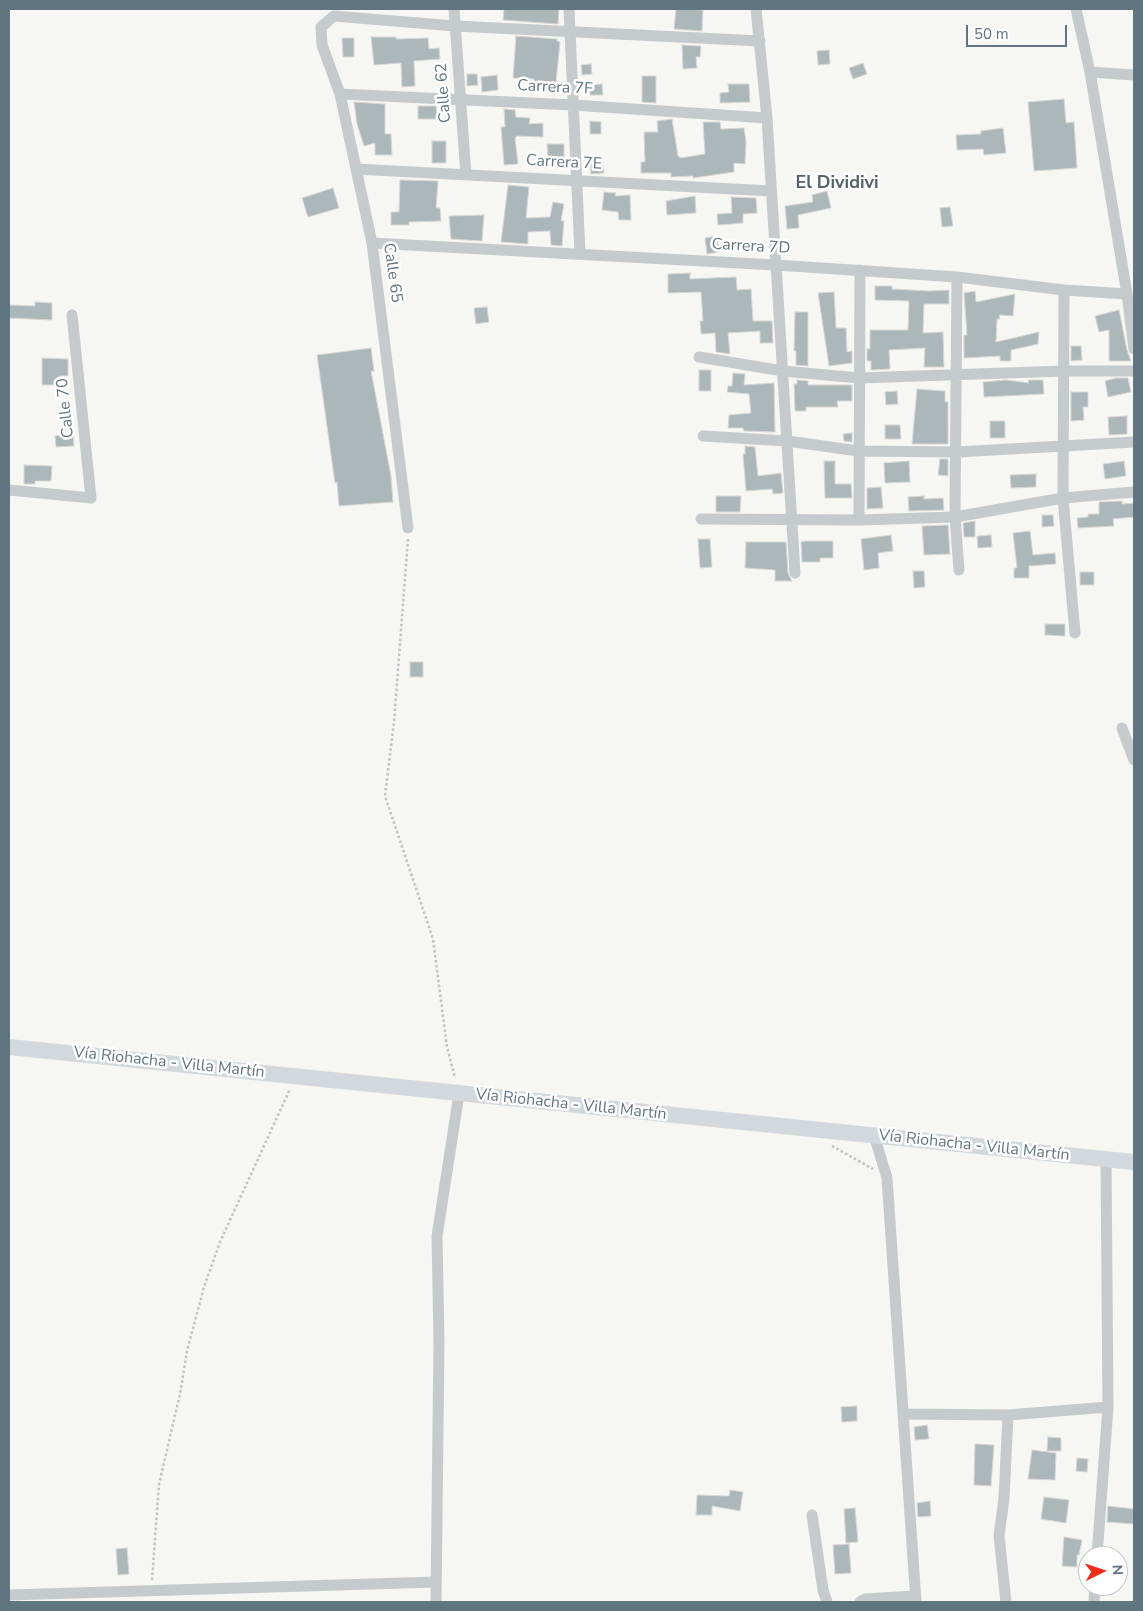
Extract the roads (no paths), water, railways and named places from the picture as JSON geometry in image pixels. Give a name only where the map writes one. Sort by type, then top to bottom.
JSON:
[{"type":"main road","name":"Vía Riohacha - Villa Martín","points":[[9,1047],[1134,1162]]},
{"type":"street","name":"Calle 62","points":[[454,9],[466,175]]},
{"type":"street","points":[[569,9],[580,254]]},
{"type":"street","points":[[756,9],[767,118],[795,573]]},
{"type":"street","points":[[1076,9],[1090,72],[1127,294],[1134,349]]},
{"type":"street","points":[[353,13],[455,26],[760,41]]},
{"type":"street","name":"Calle 65","points":[[353,13],[334,16],[321,27],[322,45],[340,94],[372,243],[408,528]]},
{"type":"street","points":[[1090,72],[1134,75]]},
{"type":"street","name":"Carrera 7F","points":[[340,94],[573,105],[767,118]]},
{"type":"street","name":"Carrera 7E","points":[[356,168],[771,191]]},
{"type":"street","name":"Carrera 7D","points":[[372,243],[860,270],[957,277],[1064,290],[1127,294]]},
{"type":"street","points":[[859,520],[860,270]]},
{"type":"street","points":[[957,277],[956,516],[958,570]]},
{"type":"street","points":[[1064,290],[1064,498],[1075,633]]},
{"type":"street","name":"Calle 70","points":[[9,490],[91,498],[72,315]]},
{"type":"street","points":[[699,357],[783,371],[859,378],[1064,371],[1134,371]]},
{"type":"street","points":[[704,436],[787,441],[860,451],[956,452],[1134,442]]},
{"type":"street","points":[[701,519],[859,520],[956,516],[1064,498],[1134,492]]},
{"type":"street","points":[[1122,728],[1134,760]]},
{"type":"street","points":[[436,1602],[439,1341],[437,1236],[459,1094]]},
{"type":"street","points":[[860,1602],[865,1599],[916,1599],[887,1178],[874,1136]]},
{"type":"street","points":[[1098,1546],[1108,1406],[1106,1159]]},
{"type":"street","points":[[904,1414],[1008,1415],[1108,1406]]},
{"type":"street","points":[[1006,1602],[999,1536],[1004,1498],[1008,1415]]},
{"type":"street","points":[[812,1514],[823,1590],[827,1602]]},
{"type":"street","points":[[9,1595],[123,1597],[151,1591],[436,1582]]},
{"type":"district","name":"El Dividivi","points":[[837,184]]}]
